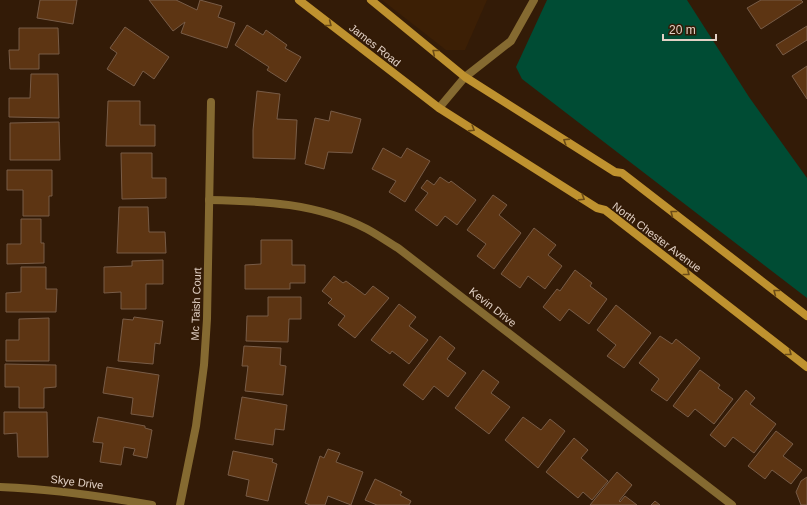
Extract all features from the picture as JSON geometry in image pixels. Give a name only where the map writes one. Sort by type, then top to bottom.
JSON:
[{"type":"main road","name":"James Road","points":[[299,0],[439,108]]},
{"type":"main road","points":[[371,0],[465,77],[615,172],[622,173],[807,316]]},
{"type":"main road","name":"North Chester Avenue","points":[[439,108],[597,208],[605,210],[807,367]]},
{"type":"street","points":[[439,108],[465,77],[511,41],[534,0]]},
{"type":"street","name":"Mc Taish Court","points":[[180,505],[196,426],[204,365],[207,319],[210,102]]},
{"type":"street","name":"Kevin Drive","points":[[209,200],[264,201],[296,205],[332,214],[366,229],[398,248],[732,505]]},
{"type":"street","name":"Skye Drive","points":[[0,487],[45,489],[110,497],[152,505]]},
{"type":"shaded area","points":[[382,0],[487,0],[465,50],[446,50]]},
{"type":"green space","points":[[547,0],[687,0],[749,97],[807,178],[807,298],[522,79],[516,67]]},
{"type":"building","points":[[40,0],[77,0],[73,24],[37,18]]},
{"type":"building","points":[[149,0],[176,0],[197,10],[200,0],[222,6],[218,17],[235,23],[227,48],[181,33],[185,22],[173,31]]},
{"type":"building","points":[[761,0],[801,0],[803,2],[761,29],[747,8]]},
{"type":"building","points":[[247,25],[263,35],[266,30],[287,45],[285,48],[301,57],[286,82],[267,70],[269,67],[235,45]]},
{"type":"building","points":[[807,26],[807,40],[783,55],[776,45]]},
{"type":"building","points":[[125,27],[169,57],[154,79],[143,71],[134,86],[107,69],[117,53],[110,48]]},
{"type":"building","points":[[19,28],[58,28],[59,54],[39,54],[39,69],[10,69],[9,50],[19,50]]},
{"type":"building","points":[[807,66],[807,99],[792,76]]},
{"type":"building","points":[[31,74],[58,74],[59,118],[9,117],[9,98],[30,98]]},
{"type":"building","points":[[257,91],[280,94],[277,119],[297,120],[295,159],[253,158],[253,130]]},
{"type":"building","points":[[108,101],[140,101],[140,125],[155,125],[155,146],[106,146]]},
{"type":"building","points":[[331,111],[361,119],[352,153],[328,152],[324,169],[305,164],[315,118],[329,121]]},
{"type":"building","points":[[59,122],[60,160],[10,160],[10,123]]},
{"type":"building","points":[[383,148],[401,158],[407,148],[430,161],[405,202],[389,192],[396,181],[372,169]]},
{"type":"building","points":[[121,153],[152,153],[152,178],[166,178],[166,198],[122,199]]},
{"type":"building","points":[[7,170],[52,170],[52,196],[49,196],[49,216],[23,216],[23,190],[7,190]]},
{"type":"building","points":[[440,177],[449,183],[451,181],[476,200],[457,225],[445,216],[437,226],[415,210],[428,193],[421,188],[427,180],[434,185]]},
{"type":"building","points":[[493,195],[507,205],[499,215],[521,233],[494,269],[477,256],[486,244],[467,230]]},
{"type":"building","points":[[119,207],[148,207],[149,232],[165,232],[166,253],[117,253]]},
{"type":"building","points":[[21,219],[41,219],[41,243],[44,243],[44,263],[7,264],[7,244],[21,244]]},
{"type":"building","points":[[534,228],[556,245],[548,255],[562,266],[545,289],[528,276],[520,288],[501,274]]},
{"type":"building","points":[[261,240],[292,240],[292,265],[305,265],[305,283],[290,283],[290,289],[245,289],[245,265],[261,264]]},
{"type":"building","points":[[163,260],[163,284],[146,284],[146,309],[121,309],[121,292],[104,293],[104,267],[132,266],[132,261]]},
{"type":"building","points":[[21,267],[46,267],[46,289],[57,289],[56,312],[6,312],[6,293],[21,292]]},
{"type":"building","points":[[575,270],[592,283],[590,286],[607,299],[589,324],[569,309],[560,321],[543,307],[557,289],[560,291]]},
{"type":"building","points":[[334,276],[343,283],[346,281],[365,295],[373,286],[389,298],[355,338],[338,325],[345,316],[328,303],[332,299],[322,291]]},
{"type":"building","points":[[268,297],[301,297],[301,319],[289,319],[288,342],[246,341],[247,316],[268,316]]},
{"type":"building","points":[[399,304],[416,317],[409,326],[428,340],[409,364],[392,351],[390,354],[371,340]]},
{"type":"building","points":[[616,305],[651,333],[624,368],[607,356],[616,345],[597,330]]},
{"type":"building","points":[[134,317],[163,321],[160,344],[155,343],[153,364],[118,361],[123,319],[133,320]]},
{"type":"building","points":[[49,318],[49,361],[6,361],[6,340],[19,340],[19,319]]},
{"type":"building","points":[[440,336],[455,348],[447,359],[466,373],[448,397],[434,386],[423,400],[403,385]]},
{"type":"building","points":[[660,336],[672,344],[676,339],[700,358],[667,401],[651,390],[659,379],[639,363]]},
{"type":"building","points":[[244,346],[281,348],[280,365],[286,366],[283,395],[245,391],[248,366],[242,366]]},
{"type":"building","points":[[5,364],[56,365],[56,387],[44,388],[44,408],[19,408],[19,387],[5,387]]},
{"type":"building","points":[[107,367],[159,375],[153,417],[131,414],[133,398],[103,393]]},
{"type":"building","points":[[483,370],[499,382],[491,393],[510,407],[489,434],[455,408]]},
{"type":"building","points":[[700,370],[720,385],[718,388],[733,399],[714,424],[695,409],[688,417],[673,406]]},
{"type":"building","points":[[746,390],[755,398],[750,404],[776,424],[754,453],[733,437],[725,447],[710,435]]},
{"type":"building","points":[[242,397],[287,405],[284,430],[275,429],[273,445],[235,439]]},
{"type":"building","points":[[4,412],[47,412],[48,457],[18,457],[17,433],[4,434]]},
{"type":"building","points":[[98,417],[145,426],[145,428],[152,430],[147,458],[133,455],[135,449],[124,447],[121,465],[100,462],[103,443],[93,442]]},
{"type":"building","points":[[523,417],[541,430],[550,419],[565,431],[538,468],[505,440]]},
{"type":"building","points":[[776,431],[793,444],[783,456],[802,470],[791,484],[772,470],[765,479],[748,466]]},
{"type":"building","points":[[574,438],[588,450],[581,458],[608,481],[592,500],[583,492],[578,498],[546,472]]},
{"type":"building","points":[[328,449],[340,453],[336,462],[363,472],[351,505],[328,496],[325,505],[310,505],[305,503],[320,456],[324,458]]},
{"type":"building","points":[[233,451],[273,459],[272,462],[277,464],[268,501],[246,496],[249,480],[228,475]]},
{"type":"building","points":[[617,472],[632,485],[619,501],[620,502],[625,496],[637,505],[590,505]]},
{"type":"building","points":[[807,477],[807,505],[801,505],[796,492],[801,481]]},
{"type":"building","points":[[375,479],[402,492],[400,495],[411,501],[409,505],[377,505],[365,500]]},
{"type":"building","points":[[655,501],[660,505],[651,505]]}]
